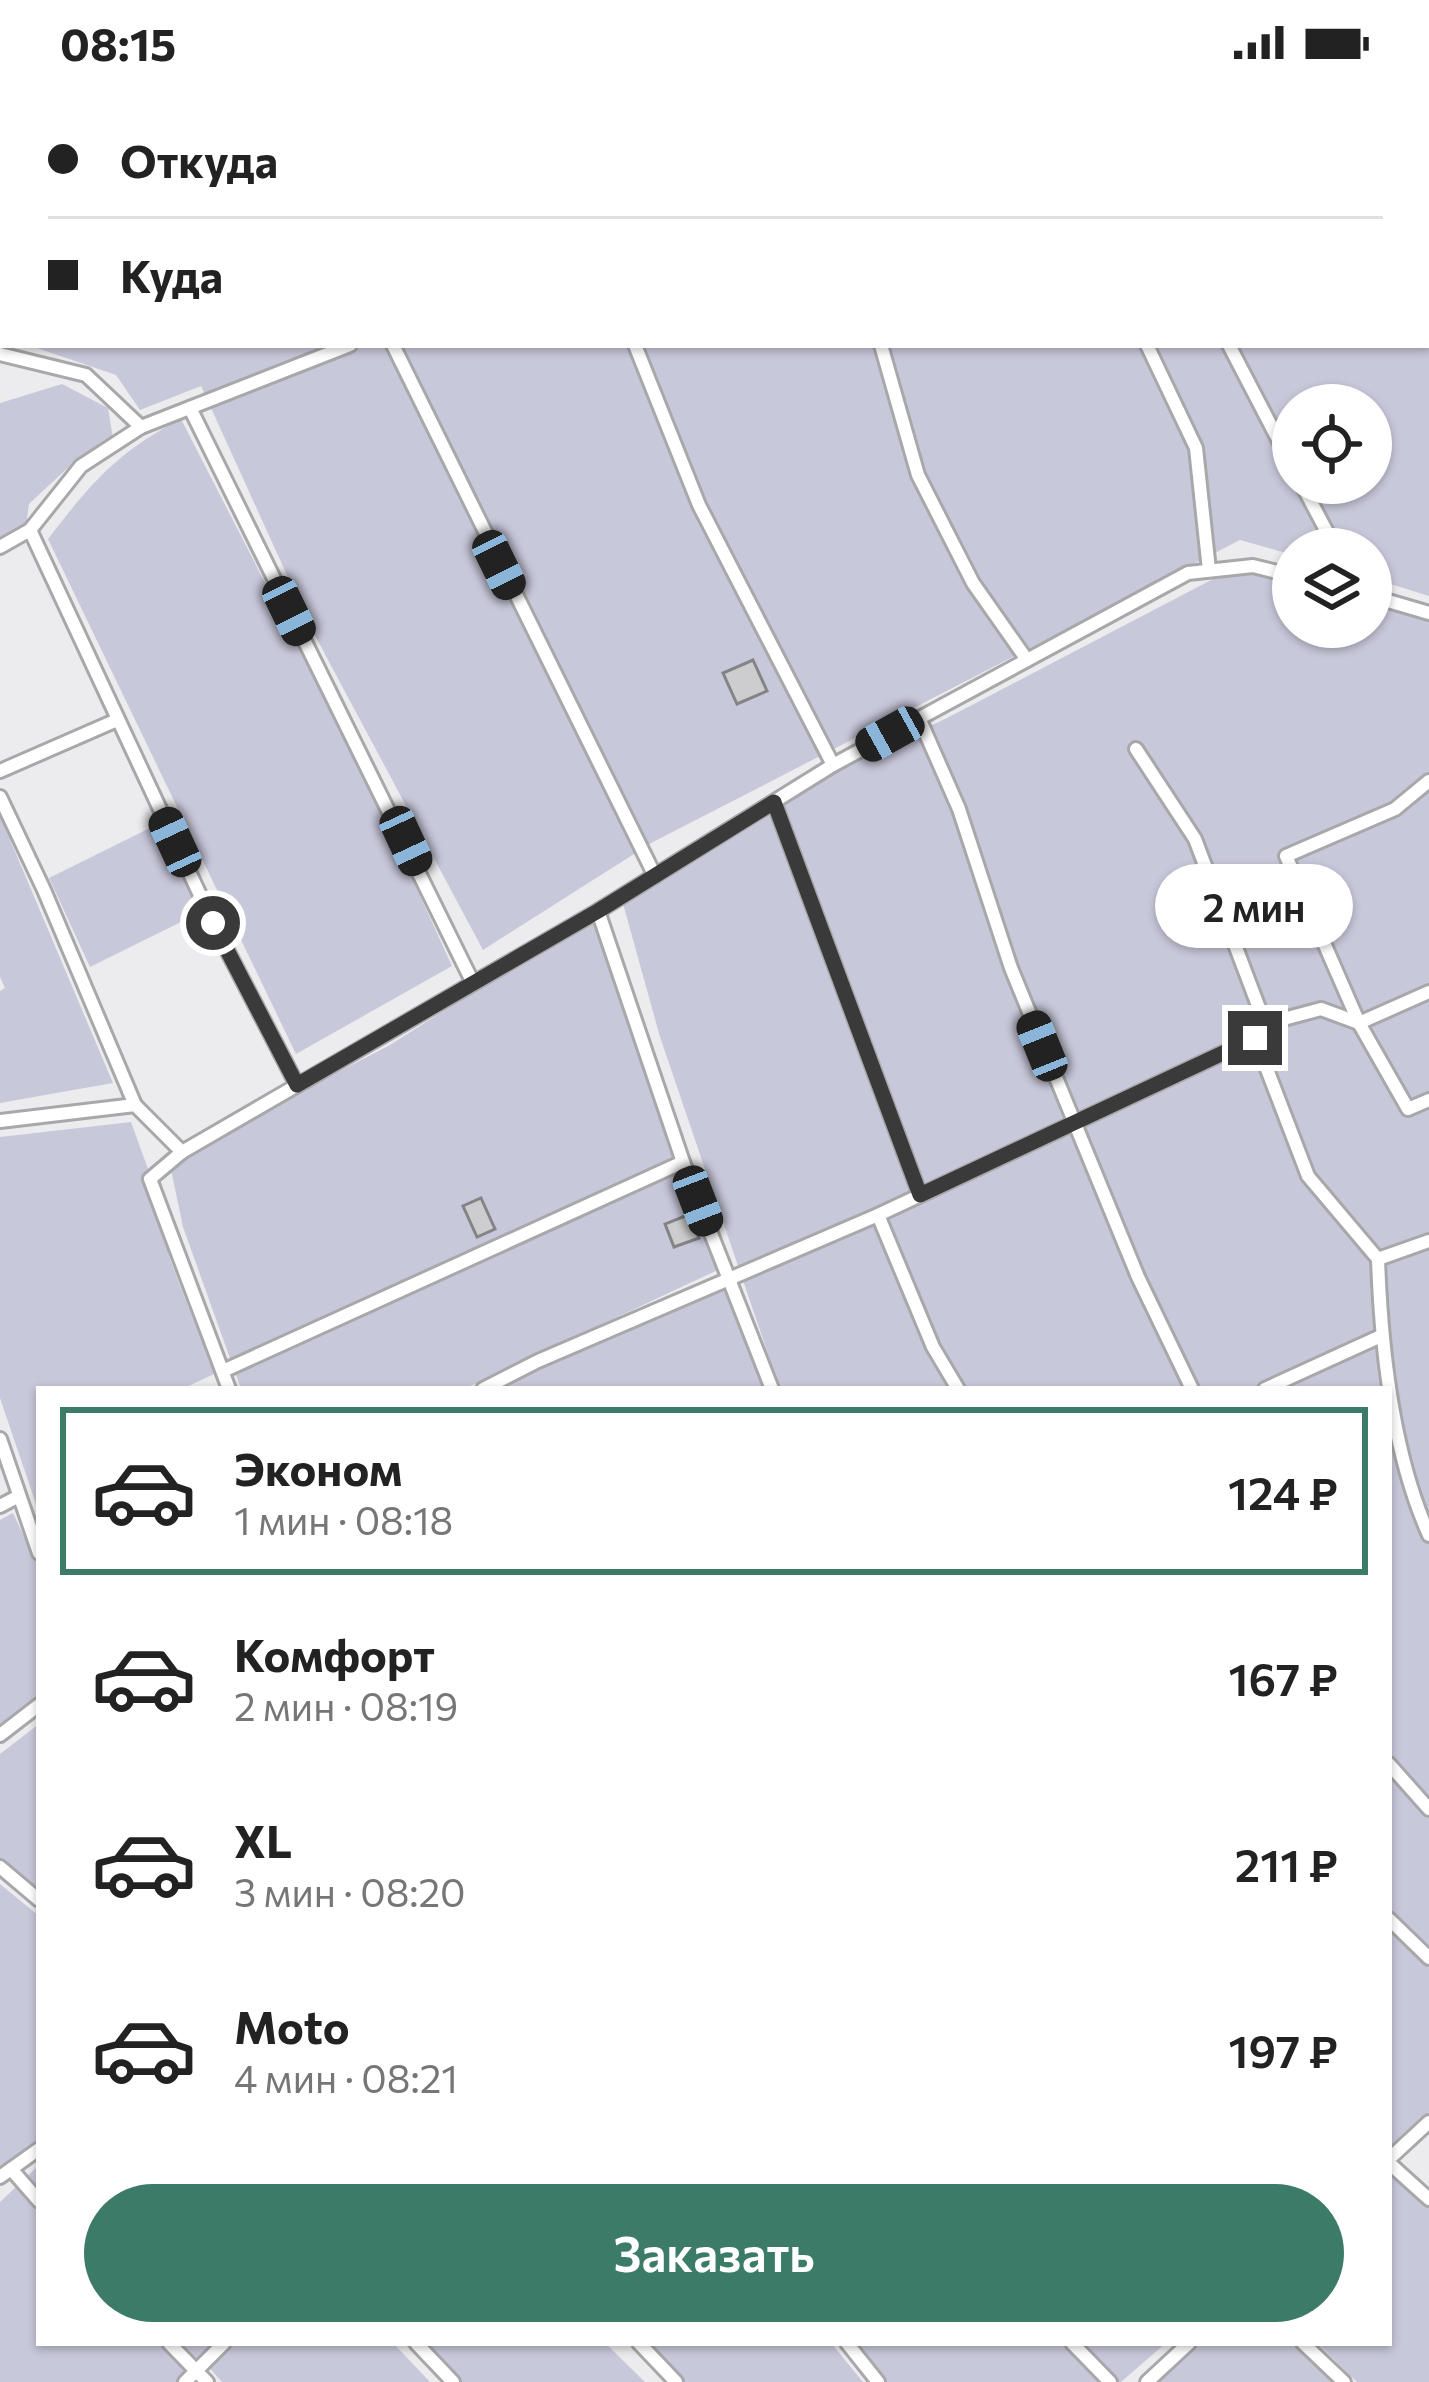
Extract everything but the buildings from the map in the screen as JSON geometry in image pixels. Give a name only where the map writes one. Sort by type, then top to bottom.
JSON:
[{"type":"lane","points":[[0,547],[30,530],[81,466],[141,427],[342,348]]},
{"type":"lane","points":[[394,348],[655,875]]},
{"type":"lane","points":[[636,348],[699,505],[833,765]]},
{"type":"lane","points":[[882,348],[918,475],[973,584],[1027,660]]},
{"type":"lane","points":[[1148,348],[1196,448],[1209,571]]},
{"type":"lane","points":[[1230,348],[1272,428]]},
{"type":"lane","points":[[0,355],[86,375],[141,427]]},
{"type":"lane","points":[[190,408],[473,983]]},
{"type":"lane","points":[[30,530],[213,923],[297,1085]]},
{"type":"lane","points":[[229,1386],[150,1179],[182,1151],[598,911],[833,765],[1188,573],[1253,566],[1272,571]]},
{"type":"lane","points":[[1392,603],[1429,614]]},
{"type":"lane","points":[[919,718],[958,809],[1010,968],[1138,1276],[1191,1386]]},
{"type":"lane","points":[[0,771],[117,720]]},
{"type":"lane","points":[[1136,748],[1195,839],[1265,1024]]},
{"type":"lane","points":[[1429,781],[1395,809],[1286,856],[1359,1023],[1408,1108],[1429,1100]]},
{"type":"lane","points":[[0,797],[135,1105],[182,1151]]},
{"type":"lane","points":[[774,802],[920,1195]]},
{"type":"lane","points":[[598,911],[683,1162],[771,1386]]},
{"type":"lane","points":[[489,1386],[538,1360],[878,1215],[1255,1038],[1265,1024],[1321,1009],[1359,1023],[1429,992]]},
{"type":"lane","points":[[1255,1038],[1308,1176],[1378,1259],[1381,1336],[1391,1386]]},
{"type":"lane","points":[[0,1121],[135,1105]]},
{"type":"lane","points":[[223,1371],[683,1162]]},
{"type":"lane","points":[[878,1215],[933,1346],[956,1386]]},
{"type":"lane","points":[[1378,1259],[1429,1241]]},
{"type":"lane","points":[[1272,1386],[1381,1336]]},
{"type":"lane","points":[[1392,1392],[1413,1498],[1426,1518],[1429,1535]]},
{"type":"lane","points":[[0,1439],[36,1544]]},
{"type":"lane","points":[[0,1507],[19,1496]]},
{"type":"lane","points":[[0,1735],[36,1707]]},
{"type":"lane","points":[[1392,1767],[1429,1809]]},
{"type":"lane","points":[[0,1867],[36,1897]]},
{"type":"lane","points":[[1392,1922],[1429,1958]]},
{"type":"lane","points":[[1392,2158],[1429,2122]]},
{"type":"lane","points":[[36,2151],[6,2173],[36,2198]]},
{"type":"lane","points":[[1392,2164],[1429,2199]]},
{"type":"lane","points":[[172,2346],[202,2377]]},
{"type":"lane","points":[[185,2382],[202,2377],[222,2346]]},
{"type":"lane","points":[[419,2346],[453,2382]]},
{"type":"lane","points":[[642,2346],[676,2382]]},
{"type":"lane","points":[[849,2346],[878,2382]]},
{"type":"lane","points":[[1075,2346],[1111,2382]]},
{"type":"lane","points":[[1147,2382],[1186,2346]]},
{"type":"lane","points":[[1306,2346],[1344,2382]]},
{"type":"shaded area","points":[[37,348],[1429,348],[1429,596],[1392,585],[1392,528],[1272,528],[1272,549],[1240,540],[653,842],[483,950],[311,628],[201,386],[140,410],[116,375]]},
{"type":"shaded area","points":[[62,384],[108,408],[113,438],[74,462],[29,504],[25,533],[0,540],[0,403]]},
{"type":"shaded area","points":[[181,419],[374,795],[452,966],[296,1054],[48,539],[107,470]]},
{"type":"shaded area","points":[[1234,568],[1272,578],[1272,648],[1392,648],[1392,611],[1429,621],[1429,2115],[1392,2148],[1392,1386],[779,1386],[660,1037],[622,900],[785,795],[947,718]]},
{"type":"shaded area","points":[[0,816],[113,1083],[0,1103],[0,991],[5,988],[0,977]]},
{"type":"shaded area","points":[[158,824],[201,912],[90,967],[49,878]]},
{"type":"shaded area","points":[[599,912],[722,1268],[470,1386],[240,1386],[183,1227],[169,1160],[390,1045]]},
{"type":"shaded area","points":[[131,1122],[170,1259],[214,1374],[188,1386],[36,1386],[36,1504],[0,1398],[0,1137]]},
{"type":"shaded area","points":[[722,1288],[731,1292],[765,1386],[499,1386]]},
{"type":"shaded area","points":[[13,1513],[36,1562],[36,1698],[0,1728],[0,1520]]},
{"type":"shaded area","points":[[36,1726],[36,1888],[0,1858],[0,1754]]},
{"type":"shaded area","points":[[0,1884],[36,1914],[36,2148],[0,2179]]},
{"type":"shaded area","points":[[36,2168],[36,2346],[213,2346],[177,2382],[0,2382],[0,2202]]},
{"type":"shaded area","points":[[1392,2173],[1429,2207],[1429,2382],[1357,2382],[1320,2346],[1392,2346]]},
{"type":"shaded area","points":[[226,2346],[396,2346],[430,2382],[222,2382],[205,2363]]},
{"type":"shaded area","points":[[421,2346],[608,2346],[645,2382],[455,2382]]},
{"type":"shaded area","points":[[632,2346],[833,2346],[863,2382],[671,2382]]},
{"type":"shaded area","points":[[858,2346],[1163,2346],[1121,2382],[886,2382]]},
{"type":"shaded area","points":[[1198,2346],[1305,2346],[1340,2382],[1159,2382]]},
{"type":"route","points":[[213,923],[297,1085],[598,911],[774,802],[920,1195],[1255,1038]]}]
